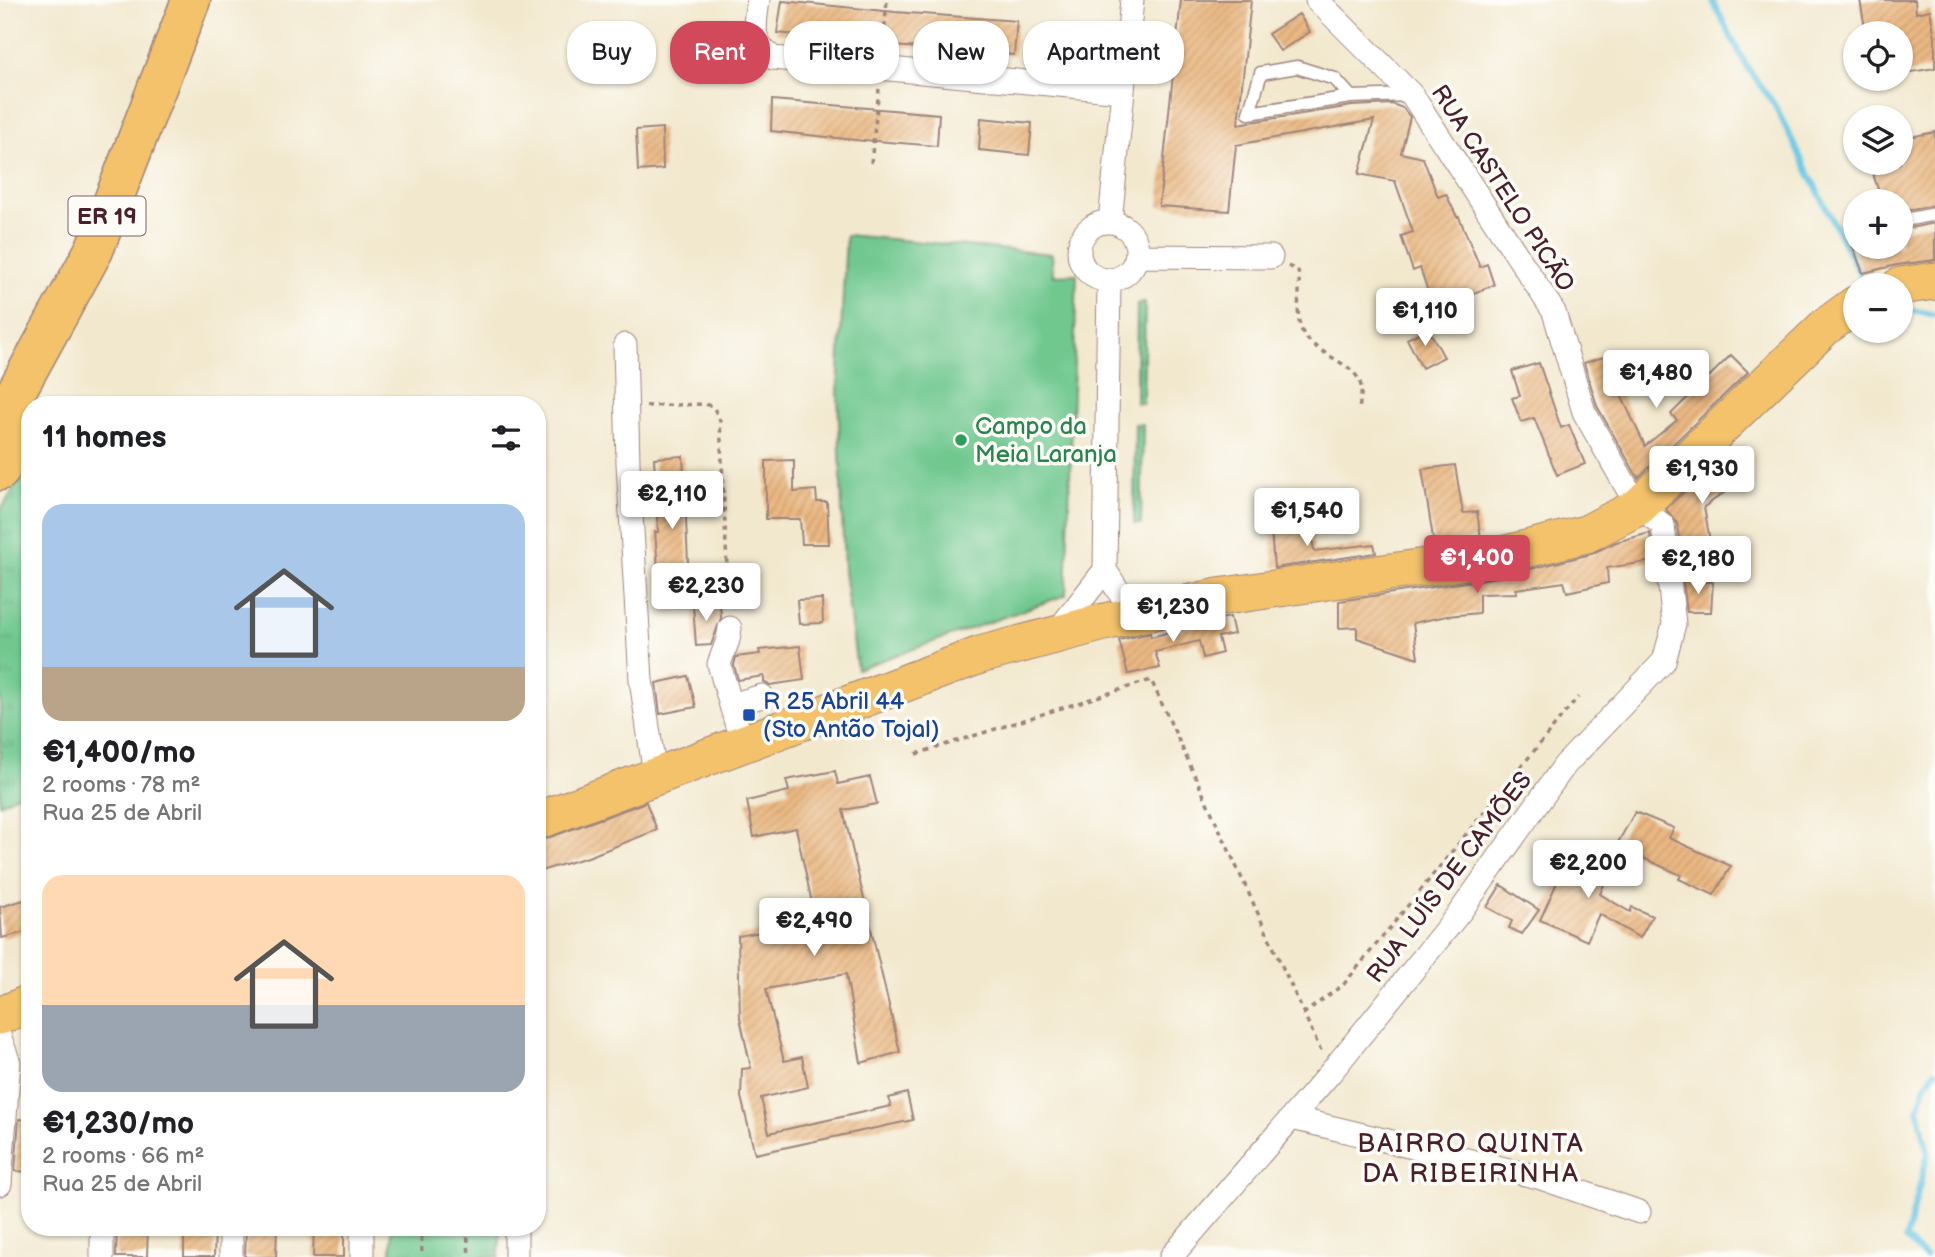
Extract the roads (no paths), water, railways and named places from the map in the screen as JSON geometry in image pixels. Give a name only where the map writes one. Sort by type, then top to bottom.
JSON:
[{"type":"highway","name":"ER 19","points":[[0,421],[94,250],[191,0]]},
{"type":"highway","name":"ER 19","points":[[41,396],[114,263],[216,0]]},
{"type":"highway","points":[[0,471],[21,433]]},
{"type":"main road","points":[[1913,284],[1935,281]]},
{"type":"main road","points":[[546,817],[980,655],[1053,635],[1111,607],[1165,609],[1218,597],[1494,557],[1586,534],[1638,507],[1825,327],[1843,314]]},
{"type":"main road","points":[[0,1016],[21,1007]]},
{"type":"street","points":[[758,0],[755,36],[761,50],[773,58],[1122,91]]},
{"type":"street","points":[[1110,222],[1132,0]]},
{"type":"street","name":"RUA CASTELO PICÃO","points":[[1317,0],[1412,94],[1554,312],[1584,412],[1638,507]]},
{"type":"street","points":[[1110,222],[1123,226],[1131,234],[1138,256],[1127,274],[1109,281],[1088,272],[1079,254],[1080,245],[1085,233],[1093,226],[1110,222]]},
{"type":"street","points":[[1138,256],[1271,257]]},
{"type":"street","points":[[1101,576],[1111,607],[1097,613],[1101,576],[1109,281]]},
{"type":"street","points":[[625,345],[641,680],[655,775]]},
{"type":"street","name":"RUA LUÍS DE CAMÕES","points":[[1171,1257],[1331,1072],[1460,912],[1565,765],[1664,661],[1674,624],[1663,525],[1638,507]]},
{"type":"street","points":[[1053,635],[1101,576]]},
{"type":"street","points":[[730,628],[719,664],[742,743]]},
{"type":"street","points":[[731,705],[762,696]]},
{"type":"street","points":[[0,1038],[9,1063],[0,1184]]},
{"type":"street","points":[[1292,1118],[1538,1177],[1639,1212]]},
{"type":"street","points":[[102,1236],[102,1257]]},
{"type":"street","points":[[231,1236],[231,1257]]},
{"type":"street","points":[[362,1236],[362,1257]]},
{"type":"street","points":[[516,1236],[516,1257]]},
{"type":"lane","points":[[1351,97],[1335,79],[1297,67],[1261,73],[1249,113],[1351,97],[1412,94]]},
{"type":"lane","points":[[1913,218],[1935,215]]},
{"type":"waterway","points":[[1712,0],[1747,67],[1774,104],[1859,273]]},
{"type":"waterway","points":[[1913,310],[1935,315]]},
{"type":"waterway","points":[[1925,1257],[1906,1239],[1928,1153],[1918,1109],[1925,1087],[1935,1071]]},
{"type":"place","name":"Campo da Meia Laranja","points":[[961,440]]},
{"type":"place","name":"R 25 Abril 44 (Sto Antão Tojal)","points":[[749,715]]},
{"type":"district","name":"BAIRRO QUINTA DA RIBEIRINHA","points":[[1471,1158]]}]
